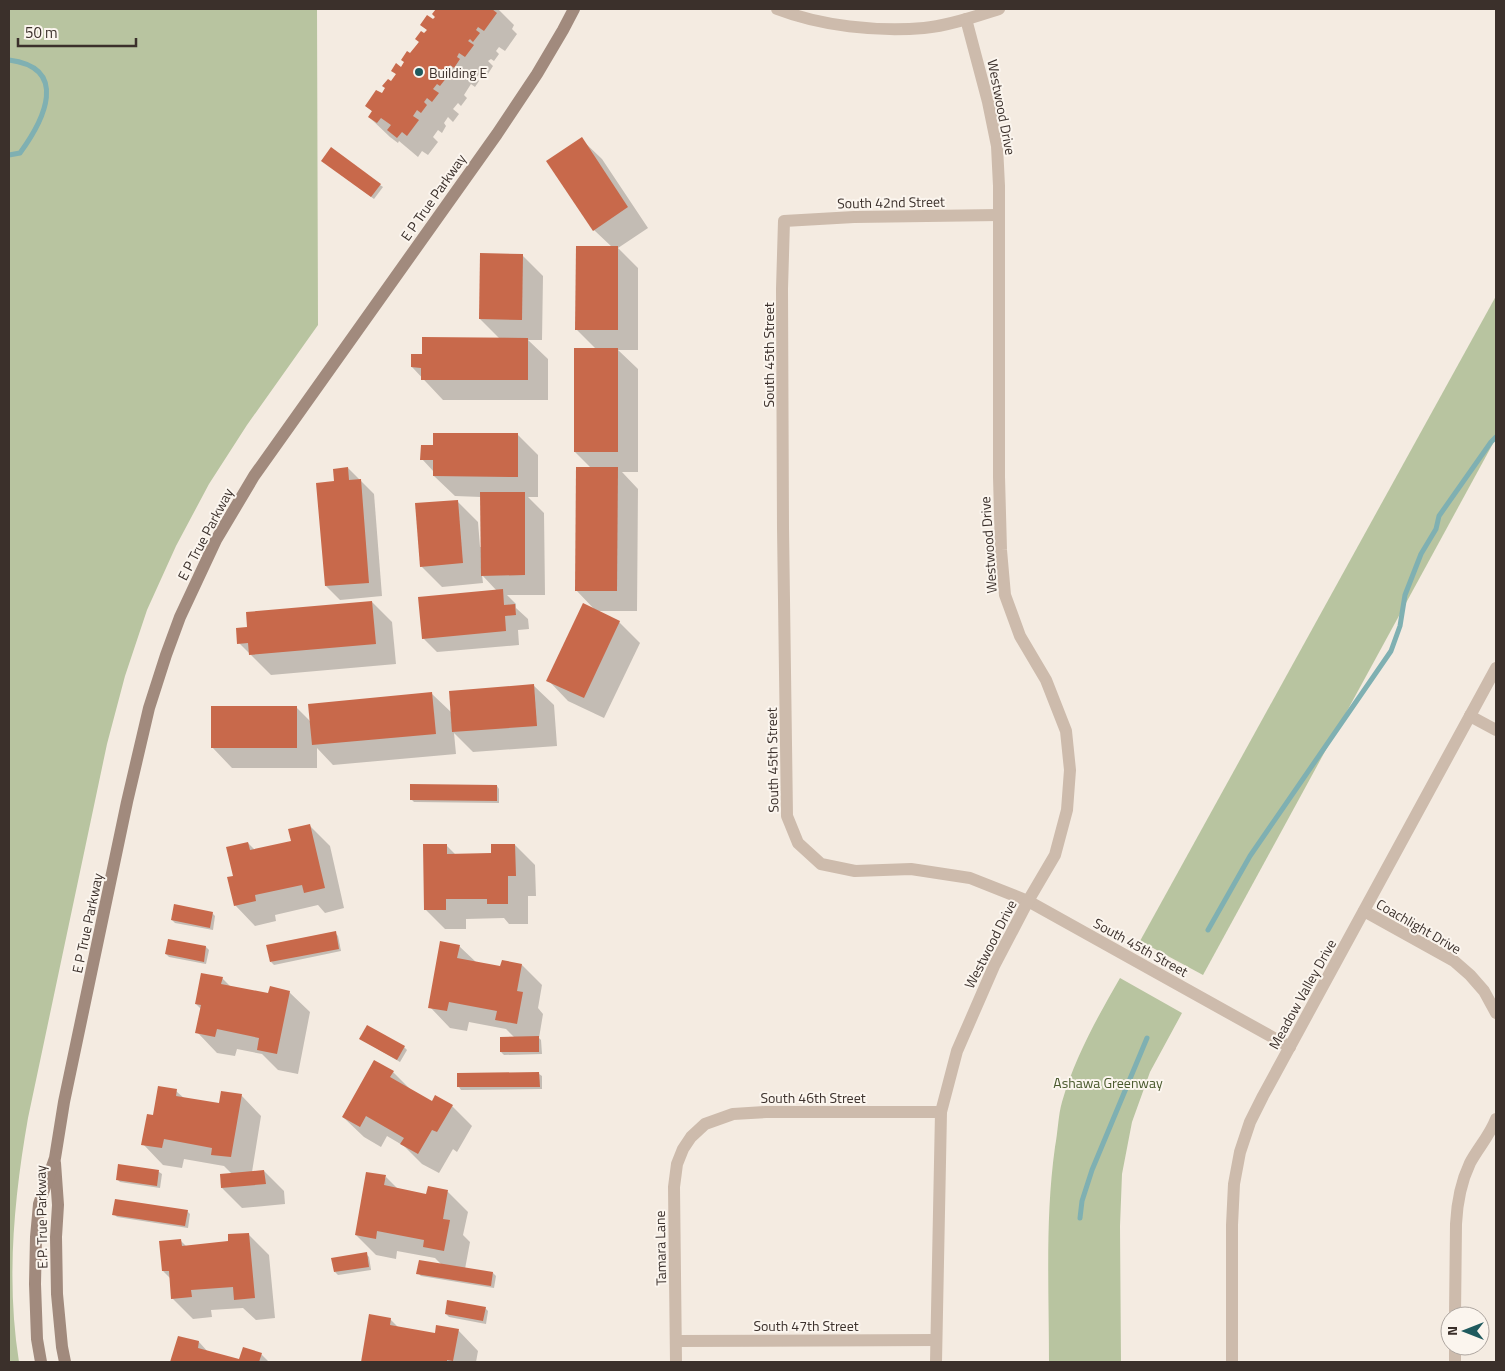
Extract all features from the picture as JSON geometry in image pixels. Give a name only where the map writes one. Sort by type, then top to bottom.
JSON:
[{"type":"main road","name":"E P True Parkway","points":[[54,1158],[64,1102],[136,765],[152,699],[180,618],[216,540],[254,476],[496,134],[537,74],[564,30],[574,9]]},
{"type":"main road","name":"E.P. True Parkway","points":[[41,1362],[37,1339],[35,1293],[36,1236],[39,1204],[54,1158]]},
{"type":"main road","name":"E.P. True Parkway","points":[[54,1158],[58,1206],[56,1237],[57,1294],[64,1362]]},
{"type":"street","points":[[777,9],[849,27],[880,29],[925,28],[999,9]]},
{"type":"street","name":"Westwood Drive","points":[[936,1362],[941,1112],[957,1051],[994,966],[1028,901],[1055,856],[1067,810],[1070,770],[1066,731],[1046,680],[1020,636],[1006,595],[1001,550],[999,486],[1000,186],[997,146],[988,102],[966,19]]},
{"type":"street","name":"South 42nd Street","points":[[784,221],[854,217],[999,215]]},
{"type":"street","name":"South 45th Street","points":[[784,221],[782,289],[783,528],[787,816],[798,843],[821,864],[855,871],[911,869],[970,878],[1028,901],[1290,1047]]},
{"type":"street","name":"Meadow Valley Drive","points":[[1232,1362],[1232,1225],[1234,1184],[1240,1152],[1250,1122],[1496,668]]},
{"type":"street","points":[[1470,716],[1496,730]]},
{"type":"street","name":"Coachlight Drive","points":[[1364,911],[1454,961],[1484,991],[1496,1013]]},
{"type":"street","name":"South 46th Street","points":[[691,1137],[706,1124],[733,1114],[766,1112],[941,1112]]},
{"type":"street","points":[[1456,1306],[1456,1211],[1461,1186],[1470,1163],[1496,1119]]},
{"type":"street","name":"Tamara Lane","points":[[676,1362],[674,1187],[677,1164],[683,1149],[691,1137]]},
{"type":"street","name":"South 47th Street","points":[[676,1341],[936,1340]]},
{"type":"green space","points":[[9,9],[317,9],[318,325],[247,425],[209,484],[176,546],[147,610],[125,676],[107,744],[23,1148],[13,1240],[12,1270],[15,1332],[19,1362],[9,1362]]},
{"type":"green space","points":[[1496,296],[1496,438],[1203,975],[1140,941]]},
{"type":"green space","name":"Ashawa Greenway","points":[[1120,978],[1182,1013],[1150,1072],[1132,1122],[1122,1174],[1120,1226],[1121,1362],[1049,1362],[1048,1254],[1050,1200],[1062,1102],[1080,1054]]},
{"type":"building","name":"Building E","points":[[436,9],[492,9],[497,13],[484,31],[478,27],[476,30],[480,33],[473,42],[470,39],[468,41],[474,45],[465,57],[459,53],[457,57],[460,59],[454,68],[450,65],[444,74],[447,77],[440,86],[437,84],[433,89],[439,93],[432,102],[427,98],[424,102],[427,105],[421,113],[417,110],[413,116],[419,120],[407,136],[402,132],[397,138],[387,130],[391,125],[381,118],[377,123],[368,117],[372,111],[365,106],[376,90],[382,93],[385,88],[382,86],[388,79],[391,81],[396,74],[391,71],[396,63],[401,67],[404,62],[401,60],[407,51],[410,53],[419,42],[415,39],[421,31],[424,33],[427,30],[420,25],[427,15],[433,19],[435,17],[432,14]]},
{"type":"building","points":[[582,137],[628,207],[593,231],[546,161]]},
{"type":"building","points":[[331,147],[381,184],[371,197],[321,161]]},
{"type":"building","points":[[576,246],[618,246],[618,330],[575,330]]},
{"type":"building","points":[[480,253],[523,254],[522,320],[479,319]]},
{"type":"building","points":[[422,337],[528,338],[528,380],[421,380],[421,368],[411,367],[411,354],[422,354]]},
{"type":"building","points":[[574,348],[618,348],[618,452],[574,452]]},
{"type":"building","points":[[433,433],[518,433],[518,477],[433,476],[433,460],[420,460],[421,445],[433,445]]},
{"type":"building","points":[[348,467],[349,480],[361,479],[369,583],[325,586],[316,483],[334,481],[333,469]]},
{"type":"building","points":[[576,467],[618,467],[617,591],[575,591]]},
{"type":"building","points":[[480,492],[525,492],[525,575],[481,576]]},
{"type":"building","points":[[458,500],[463,563],[420,567],[415,503]]},
{"type":"building","points":[[503,589],[504,605],[515,604],[516,615],[505,616],[506,631],[422,639],[418,597]]},
{"type":"building","points":[[372,601],[376,644],[249,655],[248,643],[237,644],[236,628],[247,627],[246,612]]},
{"type":"building","points":[[583,603],[620,621],[584,698],[546,681]]},
{"type":"building","points":[[534,684],[537,726],[452,732],[449,691]]},
{"type":"building","points":[[432,692],[436,734],[312,745],[308,704]]},
{"type":"building","points":[[211,706],[297,706],[297,748],[211,748]]},
{"type":"building","points":[[410,784],[497,785],[497,801],[410,800]]},
{"type":"building","points":[[310,824],[325,888],[304,893],[302,885],[255,895],[256,901],[234,906],[227,877],[233,876],[226,847],[248,842],[250,850],[291,841],[288,829]]},
{"type":"building","points":[[423,844],[447,844],[447,854],[491,853],[491,844],[515,844],[516,876],[508,876],[508,904],[487,904],[487,899],[446,899],[446,910],[424,910]]},
{"type":"building","points":[[174,904],[213,912],[210,928],[171,920]]},
{"type":"building","points":[[336,931],[339,949],[270,962],[266,945]]},
{"type":"building","points":[[168,939],[206,946],[204,962],[165,954]]},
{"type":"building","points":[[440,941],[460,945],[457,958],[500,966],[502,960],[522,964],[517,991],[523,992],[517,1024],[495,1020],[497,1011],[449,1002],[447,1011],[428,1008]]},
{"type":"building","points":[[201,973],[223,977],[221,984],[268,993],[270,986],[290,991],[277,1054],[257,1050],[259,1038],[217,1029],[215,1037],[195,1033],[201,1005],[195,1004]]},
{"type":"building","points":[[367,1025],[405,1046],[397,1060],[359,1039]]},
{"type":"building","points":[[539,1036],[539,1052],[500,1052],[500,1037]]},
{"type":"building","points":[[374,1060],[394,1071],[390,1077],[432,1101],[435,1095],[453,1105],[437,1132],[432,1130],[418,1154],[400,1144],[404,1138],[366,1116],[360,1127],[342,1117]]},
{"type":"building","points":[[539,1072],[540,1087],[457,1087],[457,1073]]},
{"type":"building","points":[[158,1086],[177,1089],[176,1096],[219,1103],[221,1091],[242,1094],[231,1157],[211,1155],[212,1148],[164,1139],[162,1148],[141,1145],[147,1114],[153,1115]]},
{"type":"building","points":[[118,1164],[159,1170],[157,1186],[116,1180]]},
{"type":"building","points":[[264,1170],[266,1184],[221,1188],[220,1174]]},
{"type":"building","points":[[366,1172],[386,1175],[384,1185],[426,1194],[428,1186],[448,1190],[443,1219],[450,1220],[444,1251],[423,1247],[424,1240],[377,1231],[376,1239],[355,1235]]},
{"type":"building","points":[[115,1199],[188,1210],[185,1226],[112,1215]]},
{"type":"building","points":[[249,1233],[255,1298],[234,1300],[233,1287],[191,1290],[192,1297],[171,1299],[169,1271],[162,1271],[159,1241],[181,1239],[182,1246],[228,1241],[228,1234]]},
{"type":"building","points":[[367,1252],[369,1267],[334,1272],[331,1258]]},
{"type":"building","points":[[419,1260],[493,1272],[491,1286],[416,1274]]},
{"type":"building","points":[[447,1300],[486,1307],[483,1321],[445,1314]]},
{"type":"building","points":[[369,1314],[391,1318],[390,1325],[435,1333],[436,1325],[459,1329],[453,1361],[361,1362]]},
{"type":"building","points":[[178,1336],[199,1341],[198,1348],[239,1359],[243,1347],[262,1353],[259,1362],[170,1362]]},
{"type":"waterway","points":[[9,60],[28,65],[40,73],[46,84],[46,97],[37,126],[20,153],[9,155]]},
{"type":"waterway","points":[[1208,930],[1250,856],[1391,651],[1400,626],[1405,595],[1421,554],[1436,529],[1439,516],[1496,437]]},
{"type":"waterway","points":[[1080,1218],[1082,1201],[1092,1170],[1147,1038]]},
{"type":"place","name":"Building E","points":[[419,72]]}]
